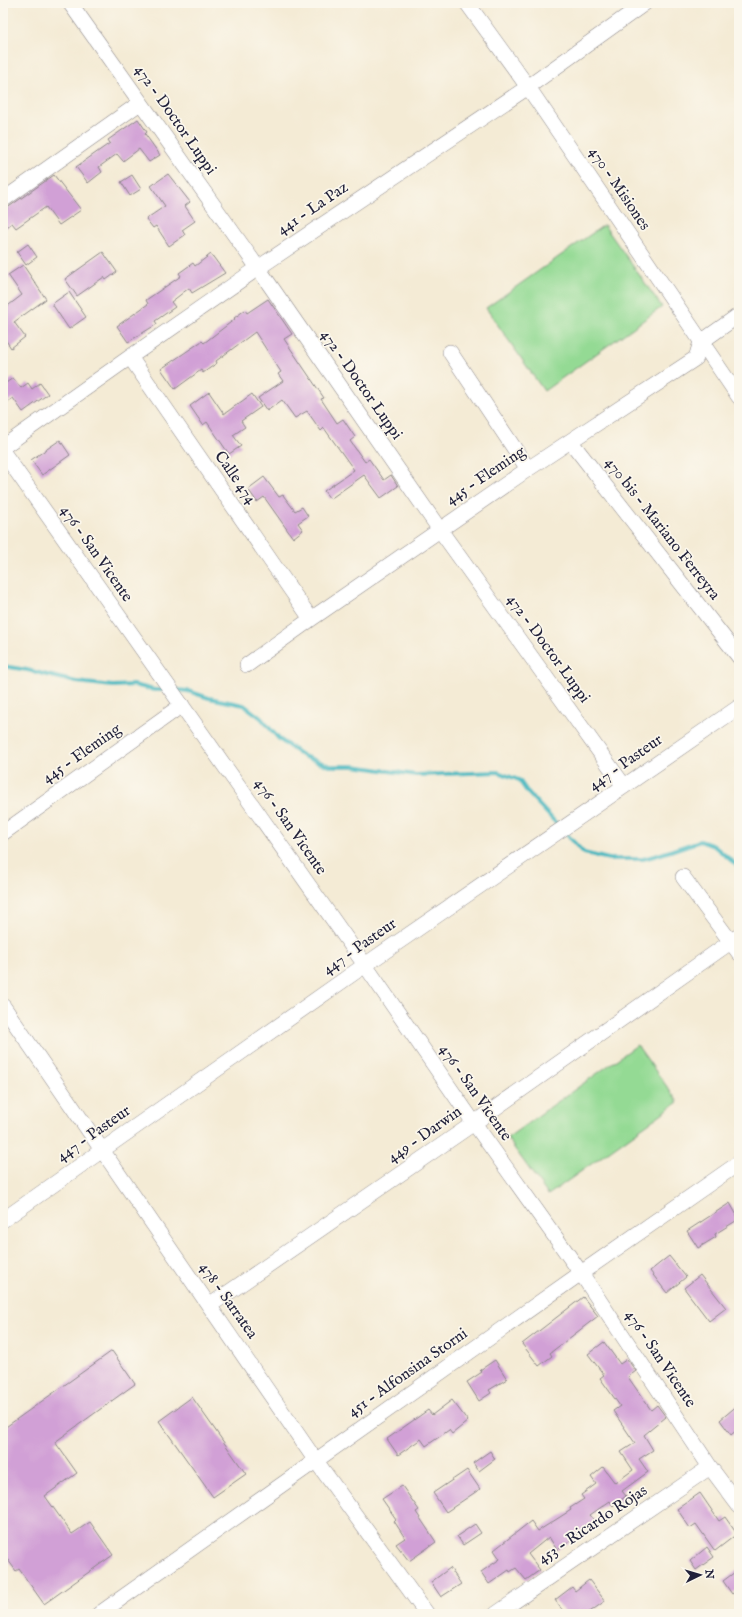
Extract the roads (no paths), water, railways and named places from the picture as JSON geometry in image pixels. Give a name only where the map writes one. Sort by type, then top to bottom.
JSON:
[{"type":"street","name":"472 - Doctor Luppi","points":[[70,3],[258,268],[440,530],[624,786]]},
{"type":"street","name":"470 - Misiones","points":[[467,3],[528,87],[739,397]]},
{"type":"street","name":"441 - La Paz","points":[[3,447],[258,268],[528,87],[645,3]]},
{"type":"street","points":[[3,200],[140,103]]},
{"type":"street","points":[[701,342],[739,316]]},
{"type":"street","name":"445 - Fleming","points":[[247,666],[311,619],[528,469],[696,358],[701,342]]},
{"type":"street","points":[[450,352],[528,469]]},
{"type":"street","name":"Calle 474","points":[[130,357],[311,619]]},
{"type":"street","name":"470 bis - Mariano Ferreyra","points":[[571,442],[739,657]]},
{"type":"street","name":"476 - San Vicente","points":[[3,452],[581,1273],[710,1466],[739,1506]]},
{"type":"street","name":"445 - Fleming","points":[[3,833],[180,704]]},
{"type":"street","name":"447 - Pasteur","points":[[3,1220],[365,965],[739,707]]},
{"type":"street","points":[[683,877],[736,944]]},
{"type":"street","name":"449 - Darwin","points":[[209,1306],[736,944]]},
{"type":"street","name":"478 - Sarratea","points":[[3,1006],[316,1461],[427,1614]]},
{"type":"street","name":"451 - Alfonsina Storni","points":[[99,1614],[739,1163]]},
{"type":"street","name":"453 - Ricardo Rojas","points":[[496,1614],[710,1466]]},
{"type":"waterway","points":[[3,666],[27,670],[76,682],[113,686],[134,685],[154,690],[166,690]]},
{"type":"waterway","points":[[177,690],[188,691],[209,698],[244,705],[261,718],[279,739],[303,756],[330,766],[354,766],[416,775],[498,772],[519,780],[528,793],[584,853],[609,859],[643,859],[700,841],[714,846],[739,867]]}]
